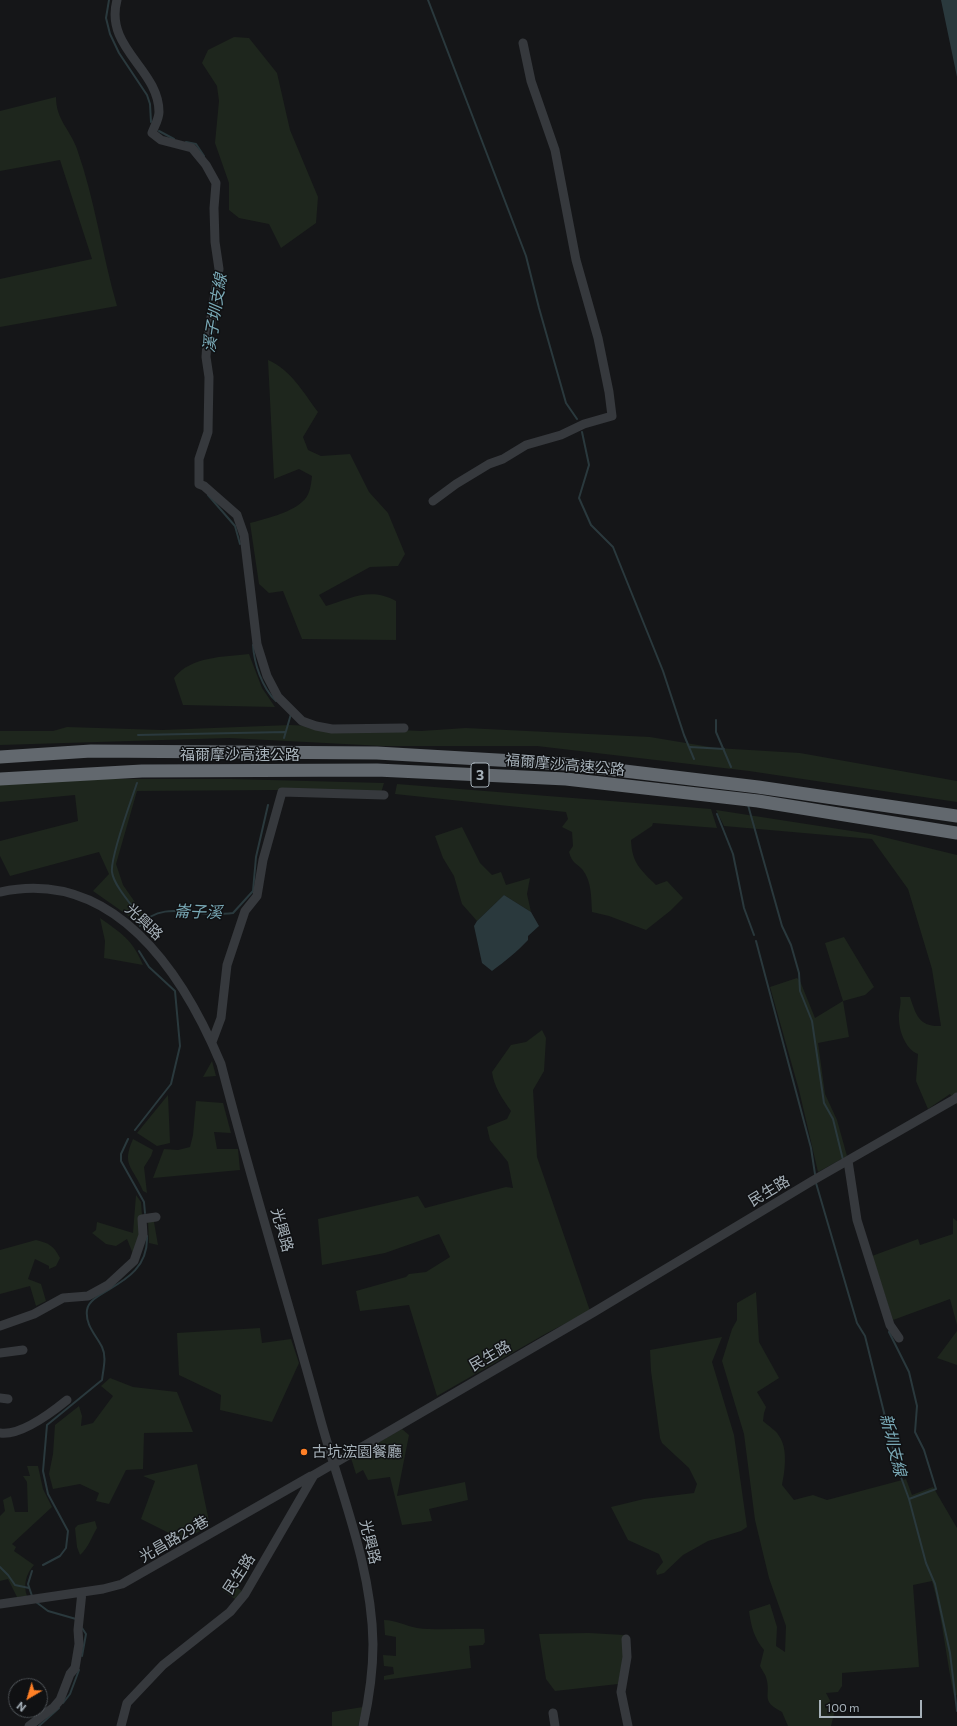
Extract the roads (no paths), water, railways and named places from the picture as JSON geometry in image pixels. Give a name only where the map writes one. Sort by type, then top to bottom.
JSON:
[{"type":"highway","name":"福爾摩沙高速公路","points":[[0,757],[91,752],[369,753],[551,763],[750,786],[957,816]]},
{"type":"highway","name":"福爾摩沙高速公路","points":[[0,779],[142,771],[377,770],[566,780],[758,801],[957,833]]},
{"type":"street","points":[[117,0],[114,20],[119,36],[149,84],[156,100],[159,113],[152,133],[161,140],[192,148],[206,165],[216,183],[214,242],[219,269],[206,357],[209,377],[208,432],[199,458],[199,484],[208,489],[237,515],[244,535],[257,644],[267,676],[278,697],[302,721],[316,726],[332,729],[404,728]]},
{"type":"street","points":[[433,501],[456,484],[489,464],[503,459],[526,445],[561,435],[584,424],[612,416],[601,353],[576,260],[555,150],[531,81],[523,43]]},
{"type":"street","points":[[212,1042],[221,1018],[227,965],[245,911],[258,896],[263,860],[282,792],[384,796]]},
{"type":"street","name":"光興路","points":[[0,892],[20,888],[52,889],[93,902],[112,912],[141,935],[174,973],[193,1003],[212,1042],[221,1064],[351,1523],[367,1586],[373,1643],[372,1670],[368,1703],[363,1726]]},
{"type":"street","name":"民生路","points":[[121,1726],[127,1703],[163,1664],[230,1612],[245,1594],[314,1475],[333,1462],[594,1312],[848,1161],[956,1099],[957,1097]]},
{"type":"street","points":[[848,1161],[857,1220],[890,1325],[898,1338]]},
{"type":"street","points":[[0,1326],[34,1314],[63,1298],[88,1296],[108,1285],[134,1261],[143,1235],[142,1219],[156,1217]]},
{"type":"street","points":[[0,1353],[23,1350]]},
{"type":"street","points":[[0,1433],[7,1434],[21,1431],[67,1400]]},
{"type":"street","name":"光昌路29巷","points":[[0,1604],[82,1592],[122,1584],[314,1475]]},
{"type":"street","points":[[29,1726],[54,1707],[60,1700],[70,1674],[75,1668],[79,1644],[78,1630],[79,1614],[82,1608],[82,1592]]},
{"type":"street","points":[[626,1639],[627,1657],[621,1692],[628,1726]]},
{"type":"street","points":[[553,1713],[554,1726]]},
{"type":"waterway","name":"溪子圳支線","points":[[109,0],[106,18],[110,34],[119,53],[147,95],[150,104],[151,122]]},
{"type":"waterway","points":[[428,0],[526,256],[566,403],[577,419]]},
{"type":"waterway","name":"溪子圳支線","points":[[159,131],[174,139]]},
{"type":"waterway","name":"溪子圳支線","points":[[186,142],[196,144],[204,156]]},
{"type":"waterway","name":"溪子圳支線","points":[[213,333],[217,308]]},
{"type":"waterway","points":[[582,432],[589,465],[579,498],[591,525],[613,547],[663,671],[684,735],[694,759]]},
{"type":"waterway","name":"溪子圳支線","points":[[208,495],[235,526],[240,544]]},
{"type":"waterway","name":"溪子圳支線","points":[[253,645],[255,660],[260,675],[271,696],[276,701]]},
{"type":"waterway","name":"溪子圳支線","points":[[284,738],[291,714]]},
{"type":"waterway","points":[[716,720],[716,732],[731,767]]},
{"type":"waterway","name":"崙子溪","points":[[138,735],[285,732]]},
{"type":"waterway","points":[[690,747],[724,749]]},
{"type":"waterway","name":"崙子溪","points":[[137,783],[117,842],[112,872],[121,891],[143,921]]},
{"type":"waterway","name":"崙子溪","points":[[140,926],[155,914],[164,912],[182,911],[211,914],[233,913],[253,891],[256,857],[268,805]]},
{"type":"waterway","points":[[748,805],[782,926],[791,945],[799,973],[800,991],[812,1021],[824,1103],[833,1119],[843,1160]]},
{"type":"waterway","points":[[717,814],[733,854],[744,908],[754,935]]},
{"type":"waterway","points":[[756,941],[811,1148],[815,1174]]},
{"type":"waterway","points":[[135,1130],[171,1084],[180,1046],[175,991],[149,967],[139,951]]},
{"type":"waterway","points":[[128,1139],[121,1154],[121,1161],[144,1202],[145,1213]]},
{"type":"waterway","name":"新圳支線","points":[[816,1183],[857,1323],[865,1336],[898,1469],[909,1499],[926,1563],[935,1584],[950,1653],[957,1711]]},
{"type":"waterway","points":[[43,1565],[60,1556],[66,1548],[68,1531],[48,1494],[43,1471],[47,1425],[102,1380],[104,1355],[102,1347],[89,1325],[87,1310],[98,1296],[130,1276],[139,1266],[145,1253],[147,1236]]},
{"type":"waterway","points":[[889,1332],[909,1372],[917,1406],[915,1432],[924,1450],[936,1489],[909,1499]]},
{"type":"waterway","points":[[0,1567],[15,1585],[29,1588]]},
{"type":"waterway","points":[[32,1571],[28,1584],[32,1596]]},
{"type":"waterway","points":[[36,1602],[48,1611],[76,1619]]},
{"type":"waterway","points":[[82,1628],[86,1634],[82,1656]]},
{"type":"waterway","points":[[63,1703],[70,1694],[79,1670]]},
{"type":"waterway","points":[[39,1726],[59,1708]]},
{"type":"place","name":"古坑浤園餐廳","points":[[304,1452]]}]
